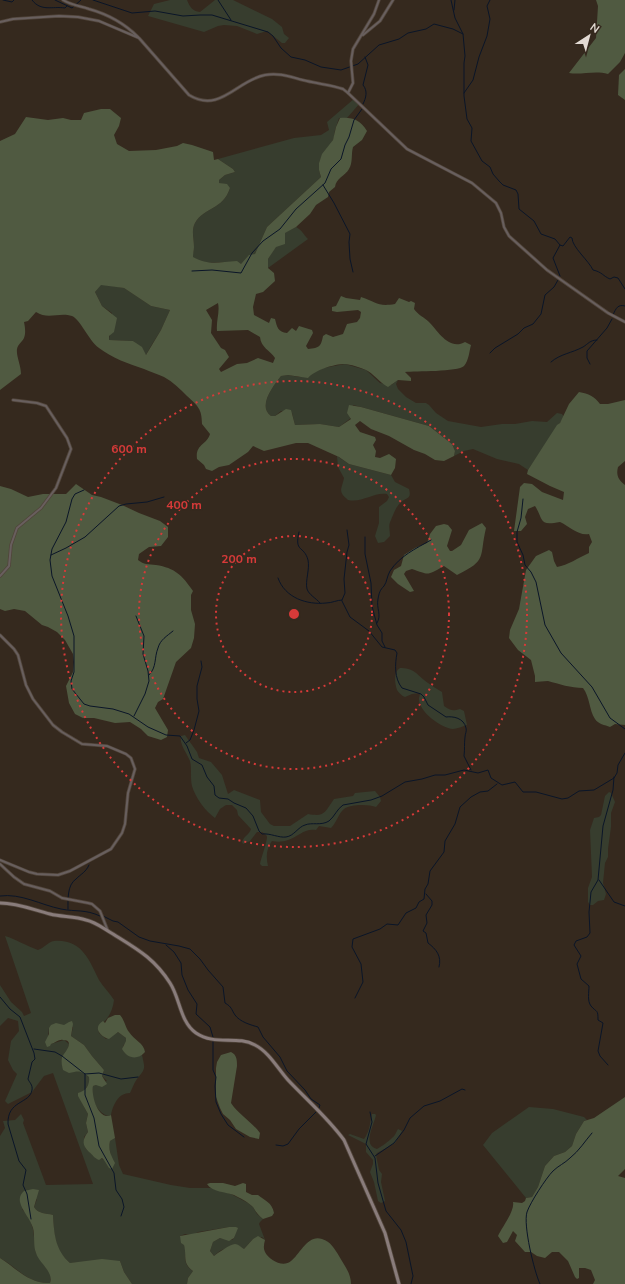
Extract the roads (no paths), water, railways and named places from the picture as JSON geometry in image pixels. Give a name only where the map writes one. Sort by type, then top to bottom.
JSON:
[{"type":"street","points":[[63,0],[70,4],[90,9],[123,25],[139,38],[189,95],[196,99],[211,101],[222,98],[253,78],[265,74],[277,74],[338,87],[348,93],[406,149],[472,183],[500,208],[504,227],[509,236],[542,266],[608,313],[625,322]]},
{"type":"street","points":[[362,36],[380,0]]},
{"type":"street","points":[[348,93],[353,83],[352,55],[357,42],[380,21],[394,0]]},
{"type":"street","points":[[0,22],[7,19],[78,17],[99,21],[139,38]]},
{"type":"street","points":[[0,576],[9,566],[11,545],[17,528],[40,508],[56,488],[71,449],[67,438],[46,406],[38,402],[13,400]]},
{"type":"street","points":[[0,634],[18,655],[26,686],[53,725],[82,744],[107,746],[126,754],[131,758],[135,768],[128,792],[125,824],[122,833],[111,849],[70,871],[58,875],[28,872],[0,860]]},
{"type":"street","points":[[0,864],[24,884],[50,891],[62,898],[88,902],[95,906],[101,914],[108,932]]},
{"type":"street","points":[[0,904],[20,905],[50,914],[91,921],[144,954],[158,967],[173,987],[184,1018],[195,1032],[204,1038],[212,1040],[241,1041],[255,1045],[266,1054],[287,1079],[335,1129],[346,1144],[385,1233],[399,1284]]},
{"type":"waterway","points":[[3,0],[12,2],[14,0]]},
{"type":"waterway","points":[[32,0],[35,4],[47,8],[65,8],[67,6]]},
{"type":"waterway","points":[[55,0],[72,8],[81,0]]},
{"type":"waterway","points":[[93,0],[132,13],[155,11],[183,16],[212,15],[268,32],[273,36],[281,48],[291,57],[305,60],[321,67],[341,70],[358,64],[379,45],[399,39],[408,33],[426,29],[434,24],[453,29],[463,34]]},
{"type":"waterway","points":[[218,0],[231,20]]},
{"type":"waterway","points":[[451,0],[455,18],[463,34],[465,56],[464,96],[467,119],[472,128],[471,141],[482,161],[490,167],[493,174],[499,181],[503,185],[516,190],[518,194],[519,209],[534,221],[541,234],[555,239],[560,245]]},
{"type":"waterway","points":[[454,10],[455,0]]},
{"type":"waterway","points":[[464,93],[473,80],[479,57],[487,36],[490,19],[487,6],[490,0]]},
{"type":"waterway","points":[[363,104],[366,94],[366,90],[363,85],[368,65],[365,57]]},
{"type":"waterway","points":[[192,271],[212,270],[241,273],[252,253],[263,241],[280,229],[296,209],[325,183],[331,169],[341,159],[354,120],[362,109]]},
{"type":"waterway","points":[[323,185],[350,234],[350,259],[353,272]]},
{"type":"waterway","points":[[560,276],[553,258],[560,245],[563,246],[570,237],[593,270],[610,279],[614,277],[618,278],[625,289]]},
{"type":"waterway","points":[[490,353],[495,348],[518,334],[524,328],[533,324],[541,314],[545,295],[554,287],[558,280]]},
{"type":"waterway","points":[[613,315],[618,307],[625,306]]},
{"type":"waterway","points":[[590,364],[587,358],[587,351],[607,328],[612,319]]},
{"type":"waterway","points":[[551,362],[558,357],[583,347],[591,341],[597,340]]},
{"type":"waterway","points":[[84,490],[75,494],[72,499],[66,522],[52,549],[50,560],[52,576],[68,616],[74,636],[74,672],[71,681],[72,689],[84,704],[113,709],[129,714],[148,727],[166,735],[180,736],[187,746],[192,759],[202,765],[207,777],[214,786],[215,795],[219,798],[228,799],[246,808],[253,816],[259,831],[262,834],[283,837],[289,836],[305,825],[329,821],[343,805],[371,800],[382,796],[405,782],[464,770],[478,773],[488,770],[491,778],[502,785],[515,782],[523,792],[536,792],[562,799],[568,798],[579,791],[594,790],[614,778],[617,773],[618,765],[625,753]]},
{"type":"waterway","points":[[51,555],[85,537],[119,506],[147,502],[164,497]]},
{"type":"waterway","points":[[523,499],[521,518],[517,532],[517,542],[523,555],[525,565],[531,572],[536,582],[545,625],[561,653],[592,687],[610,718],[625,729]]},
{"type":"waterway","points":[[342,600],[345,593],[344,579],[349,545],[347,530]]},
{"type":"waterway","points":[[299,532],[298,543],[308,560],[307,589],[309,593],[320,603]]},
{"type":"waterway","points":[[365,537],[365,554],[371,583],[372,606],[377,625],[382,633],[382,641],[385,647]]},
{"type":"waterway","points":[[377,623],[379,617],[379,595],[390,571],[403,557],[431,540]]},
{"type":"waterway","points":[[278,578],[286,591],[298,599],[311,603],[328,603],[342,600]]},
{"type":"waterway","points":[[342,601],[350,617],[369,631],[382,647],[395,650],[397,653],[396,675],[402,688],[421,694],[428,705],[446,717],[455,717],[463,722],[466,729],[464,756],[471,770]]},
{"type":"waterway","points":[[134,716],[145,694],[149,681],[143,654],[144,636],[136,616]]},
{"type":"waterway","points":[[149,675],[152,672],[160,643],[173,631]]},
{"type":"waterway","points":[[186,743],[190,740],[199,711],[197,686],[202,667],[201,661]]},
{"type":"waterway","points":[[608,1065],[600,1056],[598,1051],[603,1023],[598,1020],[597,1012],[590,1004],[589,986],[581,979],[577,964],[581,956],[574,945],[576,941],[587,937],[590,933],[589,912],[591,892],[598,880],[603,826],[613,790],[614,777]]},
{"type":"waterway","points":[[355,998],[363,982],[361,964],[352,947],[353,939],[380,929],[387,924],[398,925],[406,913],[416,908],[419,902],[424,899],[430,871],[444,852],[445,841],[455,824],[460,807],[471,797],[480,792],[488,791],[497,784]]},
{"type":"waterway","points":[[68,909],[71,885],[89,865]]},
{"type":"waterway","points":[[599,880],[614,902],[625,906]]},
{"type":"waterway","points":[[426,894],[432,901],[432,905],[426,915],[427,923],[423,931],[426,933],[428,943],[438,953],[440,959],[439,967]]},
{"type":"waterway","points":[[0,896],[16,896],[61,909],[85,912],[100,916]]},
{"type":"waterway","points":[[103,916],[118,922],[139,937],[150,941],[190,949],[223,987],[225,1003],[240,1020],[258,1027],[263,1037],[280,1057],[287,1071],[305,1090],[311,1099],[320,1105],[319,1108]]},
{"type":"waterway","points":[[166,945],[174,952],[181,963],[182,975],[188,990],[197,1004],[196,1014],[210,1027],[213,1037]]},
{"type":"waterway","points":[[0,997],[10,1009],[20,1017],[35,1059],[32,1062],[28,1079],[32,1090],[27,1098],[15,1106],[11,1111],[8,1124],[19,1161],[26,1170],[23,1185],[27,1194],[31,1219]]},
{"type":"waterway","points":[[213,1041],[213,1070],[216,1077],[216,1102],[228,1125],[244,1137]]},
{"type":"waterway","points":[[34,1049],[55,1052],[85,1074],[99,1073],[121,1079],[138,1077]]},
{"type":"waterway","points":[[85,1074],[85,1095],[94,1118],[99,1146],[114,1173],[116,1190],[122,1199],[124,1207],[121,1216]]},
{"type":"waterway","points":[[375,1156],[394,1143],[404,1130],[410,1118],[424,1106],[440,1101],[462,1089],[465,1090]]},
{"type":"waterway","points":[[276,1145],[283,1146],[288,1144],[299,1129],[316,1112]]},
{"type":"waterway","points":[[370,1112],[372,1122],[366,1144],[375,1158],[378,1183],[386,1211],[401,1230],[406,1242],[413,1276],[411,1284]]},
{"type":"waterway","points":[[540,1284],[532,1259],[526,1227],[527,1212],[550,1174],[573,1155],[592,1133]]}]
